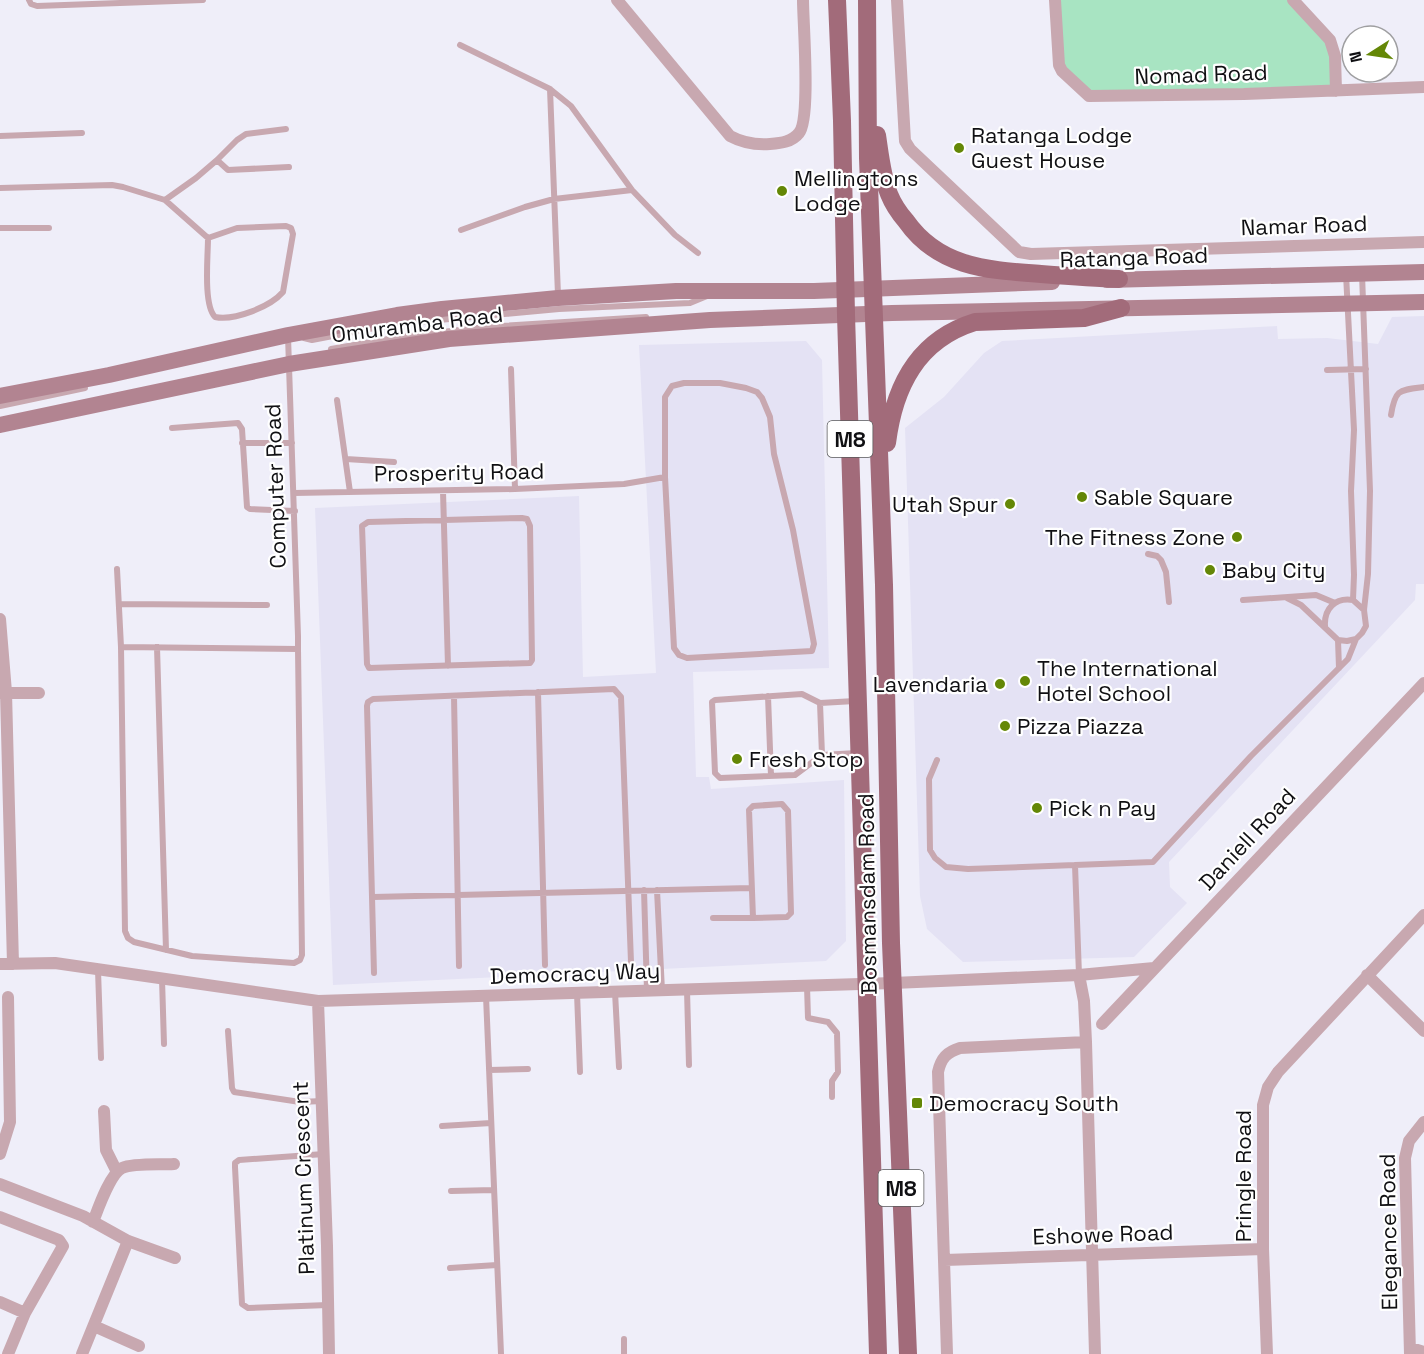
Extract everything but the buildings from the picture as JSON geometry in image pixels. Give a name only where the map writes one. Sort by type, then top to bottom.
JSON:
[{"type":"main road","name":"Bosmansdam Road","points":[[837,0],[878,1354]]},
{"type":"main road","name":"Bosmansdam Road","points":[[867,0],[868,158],[893,983],[908,1354]]},
{"type":"main road","points":[[868,86],[889,194],[913,232],[927,245],[952,259],[995,270],[1119,279]]},
{"type":"main road","name":"Ratanga Road","points":[[845,289],[1119,279],[1424,272]]},
{"type":"main road","name":"Omuramba Road","points":[[0,396],[292,334],[419,312],[558,298],[676,291],[845,289]]},
{"type":"main road","points":[[846,315],[1424,302]]},
{"type":"main road","points":[[880,498],[894,405],[902,384],[929,348],[943,337],[975,322],[1084,318],[1121,308]]},
{"type":"main road","name":"Omuramba Road","points":[[6,420],[289,361],[449,339],[710,320],[846,315]]},
{"type":"street","points":[[617,0],[730,136],[739,141],[766,144],[790,141],[804,125],[803,0]]},
{"type":"street","name":"Namar Road","points":[[897,0],[905,141],[910,149],[1021,253],[1424,242]]},
{"type":"street","name":"Nomad Road","points":[[1055,0],[1059,65],[1089,96],[1096,98],[1424,87]]},
{"type":"street","points":[[1293,0],[1330,40],[1335,56],[1336,91]]},
{"type":"street","points":[[0,619],[6,964]]},
{"type":"street","name":"Daniell Road","points":[[1102,1024],[1424,683]]},
{"type":"street","points":[[3,693],[39,693]]},
{"type":"street","name":"Pringle Road","points":[[1267,1354],[1263,1249],[1263,1105],[1268,1087],[1278,1072],[1424,915]]},
{"type":"street","name":"Democracy Way","points":[[6,964],[55,963],[318,1001],[893,983],[1079,975],[1154,968]]},
{"type":"street","points":[[1079,975],[1084,1000],[1086,1042],[1095,1354]]},
{"type":"street","points":[[1367,975],[1424,1031]]},
{"type":"street","points":[[0,1155],[10,1122],[8,997]]},
{"type":"street","name":"Platinum Crescent","points":[[318,1001],[328,1354]]},
{"type":"street","points":[[947,1354],[938,1072],[944,1056],[960,1048],[1086,1042]]},
{"type":"street","points":[[104,1111],[106,1150],[117,1172]]},
{"type":"street","name":"Elegance Road","points":[[1424,1122],[1409,1141],[1405,1158],[1411,1351],[1424,1352]]},
{"type":"street","points":[[93,1222],[117,1172],[128,1167],[174,1164]]},
{"type":"street","points":[[0,1184],[83,1216],[128,1242],[175,1258]]},
{"type":"street","points":[[0,1217],[59,1240],[63,1246],[24,1313],[8,1354]]},
{"type":"street","points":[[82,1354],[128,1242]]},
{"type":"street","name":"Eshowe Road","points":[[945,1260],[1263,1249]]},
{"type":"street","points":[[0,1302],[24,1313]]},
{"type":"street","points":[[94,1326],[139,1346]]},
{"type":"lane","points":[[29,0],[31,4],[37,6],[203,0]]},
{"type":"lane","points":[[460,45],[550,89],[571,106],[632,190],[675,235],[698,253]]},
{"type":"lane","points":[[550,89],[558,298]]},
{"type":"lane","points":[[165,200],[217,160],[246,134],[255,131],[286,129]]},
{"type":"lane","points":[[0,136],[82,133]]},
{"type":"lane","points":[[217,160],[228,170],[289,167]]},
{"type":"lane","points":[[0,188],[112,185],[165,200],[208,238],[208,295],[210,310],[215,317],[232,318],[243,314],[278,297],[283,292],[293,234],[291,228],[286,226],[237,228],[208,238]]},
{"type":"lane","points":[[461,230],[554,199],[632,190]]},
{"type":"lane","points":[[0,228],[49,228]]},
{"type":"lane","points":[[937,760],[929,779],[930,850],[935,858],[946,867],[1076,866],[1153,862],[1251,756],[1348,659],[1356,639],[1366,626],[1364,610],[1368,574],[1370,491],[1366,369],[1356,304],[1354,273]]},
{"type":"lane","points":[[1353,600],[1351,491],[1354,430],[1352,370],[1356,304],[1354,273]]},
{"type":"lane","points":[[292,334],[312,340],[395,324],[559,309],[690,303],[715,292]]},
{"type":"lane","name":"Computer Road","points":[[117,569],[121,647],[125,932],[134,942],[192,956],[294,963],[302,956],[298,636],[289,361],[292,334]]},
{"type":"lane","points":[[174,369],[192,356]]},
{"type":"lane","points":[[511,369],[515,489]]},
{"type":"lane","points":[[1327,370],[1366,369]]},
{"type":"lane","points":[[100,385],[122,380]]},
{"type":"lane","points":[[684,383],[720,383],[757,392],[770,417],[775,460],[793,530],[814,644],[812,651],[687,658],[678,655],[673,643],[665,477],[665,397],[672,386],[684,383]]},
{"type":"lane","points":[[0,406],[89,387]]},
{"type":"lane","points":[[1391,415],[1394,397],[1401,390],[1424,387]]},
{"type":"lane","points":[[337,400],[350,492]]},
{"type":"lane","points":[[172,428],[238,423],[242,429],[247,507],[295,511]]},
{"type":"lane","points":[[242,443],[292,443]]},
{"type":"lane","points":[[346,459],[394,462]]},
{"type":"lane","name":"Prosperity Road","points":[[294,493],[515,489],[624,484],[665,477]]},
{"type":"lane","points":[[443,491],[448,666]]},
{"type":"lane","points":[[522,518],[528,521],[530,526],[531,662],[448,666],[372,669],[368,666],[362,526],[368,522],[522,518]]},
{"type":"lane","points":[[1148,554],[1157,556],[1164,564],[1169,602]]},
{"type":"lane","points":[[1243,600],[1316,595],[1335,603]]},
{"type":"lane","points":[[1287,598],[1300,605],[1338,640],[1356,639]]},
{"type":"lane","points":[[1326,627],[1325,617],[1328,609],[1335,603],[1347,599],[1353,600],[1364,610]]},
{"type":"lane","points":[[119,604],[267,606]]},
{"type":"lane","points":[[1338,640],[1339,668]]},
{"type":"lane","points":[[121,647],[298,649]]},
{"type":"lane","points":[[157,647],[166,950]]},
{"type":"lane","points":[[374,973],[368,702],[373,699],[614,689],[621,697],[631,962]]},
{"type":"lane","points":[[538,692],[545,965]]},
{"type":"lane","points":[[858,700],[820,703],[802,694],[715,700],[712,704],[715,775],[720,778],[799,773],[822,755],[860,753]]},
{"type":"lane","points":[[454,696],[459,966]]},
{"type":"lane","points":[[768,696],[771,776]]},
{"type":"lane","points":[[820,703],[822,755]]},
{"type":"lane","points":[[713,918],[753,918],[787,917],[791,913],[788,811],[783,804],[753,807],[749,810],[753,918]]},
{"type":"lane","points":[[1076,866],[1079,975]]},
{"type":"lane","points":[[373,897],[751,888]]},
{"type":"lane","points":[[644,890],[647,991]]},
{"type":"lane","points":[[657,890],[662,991]]},
{"type":"lane","points":[[98,969],[101,1058]]},
{"type":"lane","points":[[162,978],[164,1044]]},
{"type":"lane","points":[[807,986],[808,1018],[828,1022],[837,1033],[838,1071],[832,1081],[832,1097]]},
{"type":"lane","points":[[687,990],[689,1065]]},
{"type":"lane","points":[[615,992],[619,1067]]},
{"type":"lane","points":[[577,993],[580,1072]]},
{"type":"lane","points":[[486,996],[501,1354]]},
{"type":"lane","points":[[228,1031],[234,1092],[300,1102],[322,1101]]},
{"type":"lane","points":[[489,1070],[528,1069]]},
{"type":"lane","points":[[442,1126],[491,1123]]},
{"type":"lane","points":[[324,1154],[239,1160],[235,1163],[235,1167],[242,1304],[248,1308],[328,1305]]},
{"type":"lane","points":[[451,1191],[494,1190]]},
{"type":"lane","points":[[450,1268],[497,1265]]},
{"type":"lane","points":[[624,1339],[624,1354]]},
{"type":"shaded area","name":"Sable Square","points":[[1424,316],[1424,584],[1416,584],[1415,600],[1169,862],[1170,887],[1187,903],[1134,957],[963,962],[927,929],[920,896],[905,428],[944,397],[984,353],[1002,341],[1277,326],[1278,339],[1327,338],[1378,344],[1392,317]]},
{"type":"shaded area","points":[[806,341],[822,360],[829,668],[693,672],[696,777],[709,777],[711,789],[844,780],[846,941],[826,961],[333,985],[315,508],[579,496],[583,677],[656,673],[639,345]]},
{"type":"green space","points":[[1054,0],[1293,0],[1331,40],[1336,89],[1095,94],[1062,67]]},
{"type":"place","name":"Ratanga Lodge Guest House","points":[[959,148]]},
{"type":"place","name":"Mellingtons Lodge","points":[[782,191]]},
{"type":"place","name":"Sable Square","points":[[1082,497]]},
{"type":"place","name":"Utah Spur","points":[[1010,504]]},
{"type":"place","name":"The Fitness Zone","points":[[1237,537]]},
{"type":"place","name":"Baby City","points":[[1210,570]]},
{"type":"place","name":"The International Hotel School","points":[[1025,681]]},
{"type":"place","name":"Lavendaria","points":[[1000,684]]},
{"type":"place","name":"Pizza Piazza","points":[[1005,726]]},
{"type":"place","name":"Fresh Stop","points":[[737,759]]},
{"type":"place","name":"Pick n Pay","points":[[1037,808]]},
{"type":"place","name":"Democracy South","points":[[917,1103]]}]
